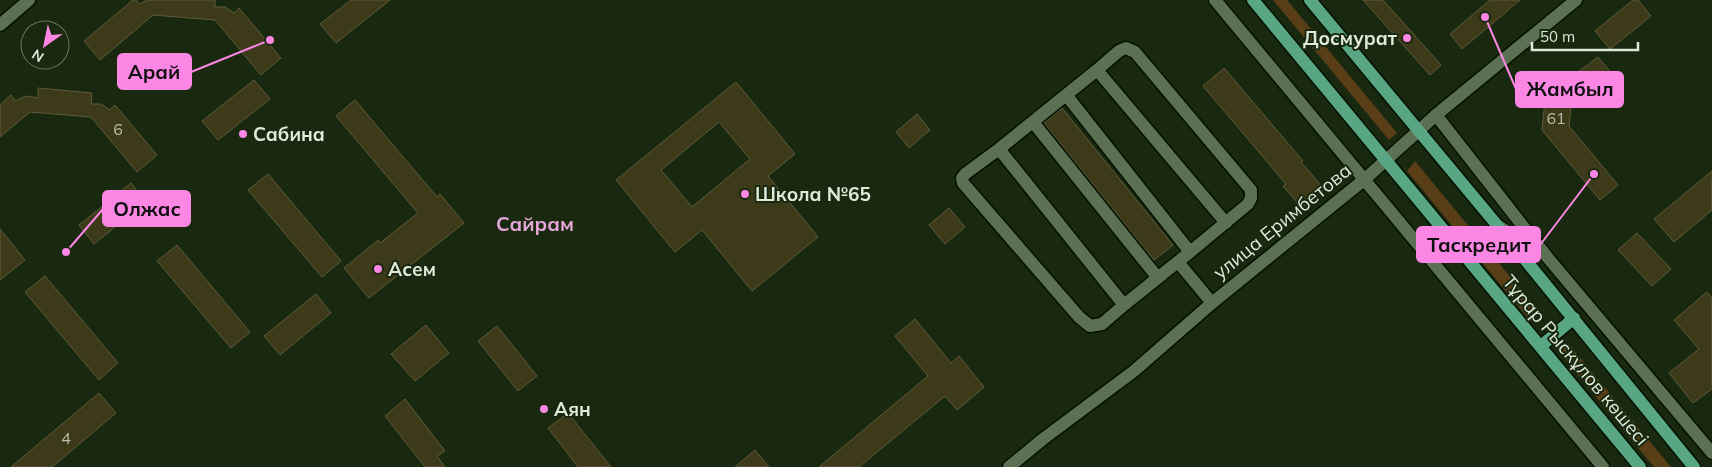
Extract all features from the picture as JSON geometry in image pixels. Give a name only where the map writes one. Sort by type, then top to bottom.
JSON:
[{"type":"main road","name":"Тұрар Рыскұлов көшесі","points":[[1253,0],[1640,467]]},
{"type":"main road","points":[[1310,0],[1574,318],[1694,467]]},
{"type":"main road","points":[[1541,346],[1574,318]]},
{"type":"street","points":[[0,25],[29,0]]},
{"type":"street","points":[[1215,0],[1603,467]]},
{"type":"street","name":"улица Еримбетова","points":[[1009,467],[1049,434],[1134,371],[1212,303],[1365,179],[1436,115],[1576,0]]},
{"type":"street","points":[[1126,48],[1135,52],[1251,190],[1251,198],[1248,204],[1102,324],[1090,326],[1079,317],[963,183],[962,178],[1067,96],[1119,51],[1126,48]]},
{"type":"street","points":[[1096,70],[1226,222]]},
{"type":"street","points":[[1067,96],[1190,252]]},
{"type":"street","points":[[1436,115],[1548,258],[1712,453]]},
{"type":"street","points":[[1034,122],[1158,278]]},
{"type":"street","points":[[999,149],[1124,305]]},
{"type":"street","points":[[1497,225],[1548,258]]},
{"type":"street","points":[[1178,262],[1212,303]]},
{"type":"shaded area","points":[[1273,0],[1287,0],[1397,133],[1389,140]]},
{"type":"shaded area","points":[[1415,161],[1540,313],[1531,322],[1407,171]]},
{"type":"shaded area","points":[[1568,343],[1671,467],[1654,467],[1558,351]]},
{"type":"building","points":[[133,0],[136,0],[139,4],[148,0],[215,0],[215,7],[225,7],[234,13],[239,8],[281,58],[261,75],[215,20],[153,15],[100,60],[84,41]]},
{"type":"building","points":[[351,0],[390,0],[336,43],[320,24]]},
{"type":"building","name":"Досмурат","points":[[1363,0],[1383,0],[1441,65],[1430,75]]},
{"type":"building","points":[[1490,0],[1520,0],[1462,49],[1450,34]]},
{"type":"building","points":[[1633,0],[1638,0],[1651,16],[1610,49],[1595,31]]},
{"type":"building","points":[[1598,57],[1613,75],[1571,107],[1569,126],[1618,185],[1600,200],[1542,130],[1545,100],[1557,88]]},
{"type":"building","points":[[1224,68],[1303,161],[1301,162],[1324,189],[1302,208],[1283,186],[1286,184],[1203,86]]},
{"type":"building","points":[[254,80],[270,99],[218,140],[202,121]]},
{"type":"building","name":"Школа №65","points":[[736,82],[795,154],[768,176],[818,237],[752,291],[702,230],[675,252],[616,180]],"holes":[[[719,122],[750,159],[692,207],[661,170]]]},
{"type":"building","points":[[38,88],[92,93],[91,104],[101,104],[110,110],[115,105],[157,155],[137,172],[91,117],[30,112],[0,137],[0,105],[11,95],[15,101],[26,96],[38,98]]},
{"type":"building","points":[[355,100],[437,197],[440,194],[464,223],[369,298],[344,268],[378,240],[380,243],[418,213],[336,116]]},
{"type":"building","points":[[1062,108],[1173,245],[1154,260],[1044,123]]},
{"type":"building","points":[[917,114],[930,130],[909,148],[896,132]]},
{"type":"building","points":[[1712,171],[1712,210],[1674,242],[1654,219]]},
{"type":"building","points":[[268,174],[341,261],[322,277],[248,190]]},
{"type":"building","points":[[131,183],[146,202],[94,244],[79,225]]},
{"type":"building","points":[[949,208],[965,227],[945,244],[929,225]]},
{"type":"building","points":[[0,229],[25,260],[0,280]]},
{"type":"building","points":[[1637,233],[1671,269],[1652,286],[1618,250]]},
{"type":"building","points":[[177,245],[250,332],[231,348],[157,261]]},
{"type":"building","points":[[45,276],[118,363],[99,380],[25,292]]},
{"type":"building","points":[[1707,292],[1712,298],[1712,389],[1693,403],[1669,373],[1699,349],[1674,320]]},
{"type":"building","points":[[316,294],[331,313],[280,355],[264,336]]},
{"type":"building","points":[[915,319],[951,363],[959,356],[984,387],[957,410],[945,396],[859,467],[819,467],[928,376],[895,336]]},
{"type":"building","points":[[426,325],[449,353],[415,381],[391,354]]},
{"type":"building","points":[[497,326],[537,376],[518,391],[478,341]]},
{"type":"building","points":[[99,393],[116,413],[52,467],[11,467]]},
{"type":"building","points":[[405,399],[445,451],[437,456],[445,467],[425,467],[385,416]]},
{"type":"building","points":[[568,413],[611,467],[578,467],[548,428]]},
{"type":"building","points":[[755,450],[769,467],[735,467]]},
{"type":"place","name":"Жамбыл","points":[[1485,17]]},
{"type":"place","name":"Досмурат","points":[[1407,38]]},
{"type":"place","name":"Арай","points":[[270,40]]},
{"type":"place","name":"Сабина","points":[[243,134]]},
{"type":"place","name":"Таскредит","points":[[1594,174]]},
{"type":"place","name":"Школа №65","points":[[745,194]]},
{"type":"place","name":"Олжас","points":[[66,252]]},
{"type":"place","name":"Асем","points":[[378,269]]},
{"type":"place","name":"Аян","points":[[544,409]]},
{"type":"district","name":"Сайрам","points":[[535,224]]}]
